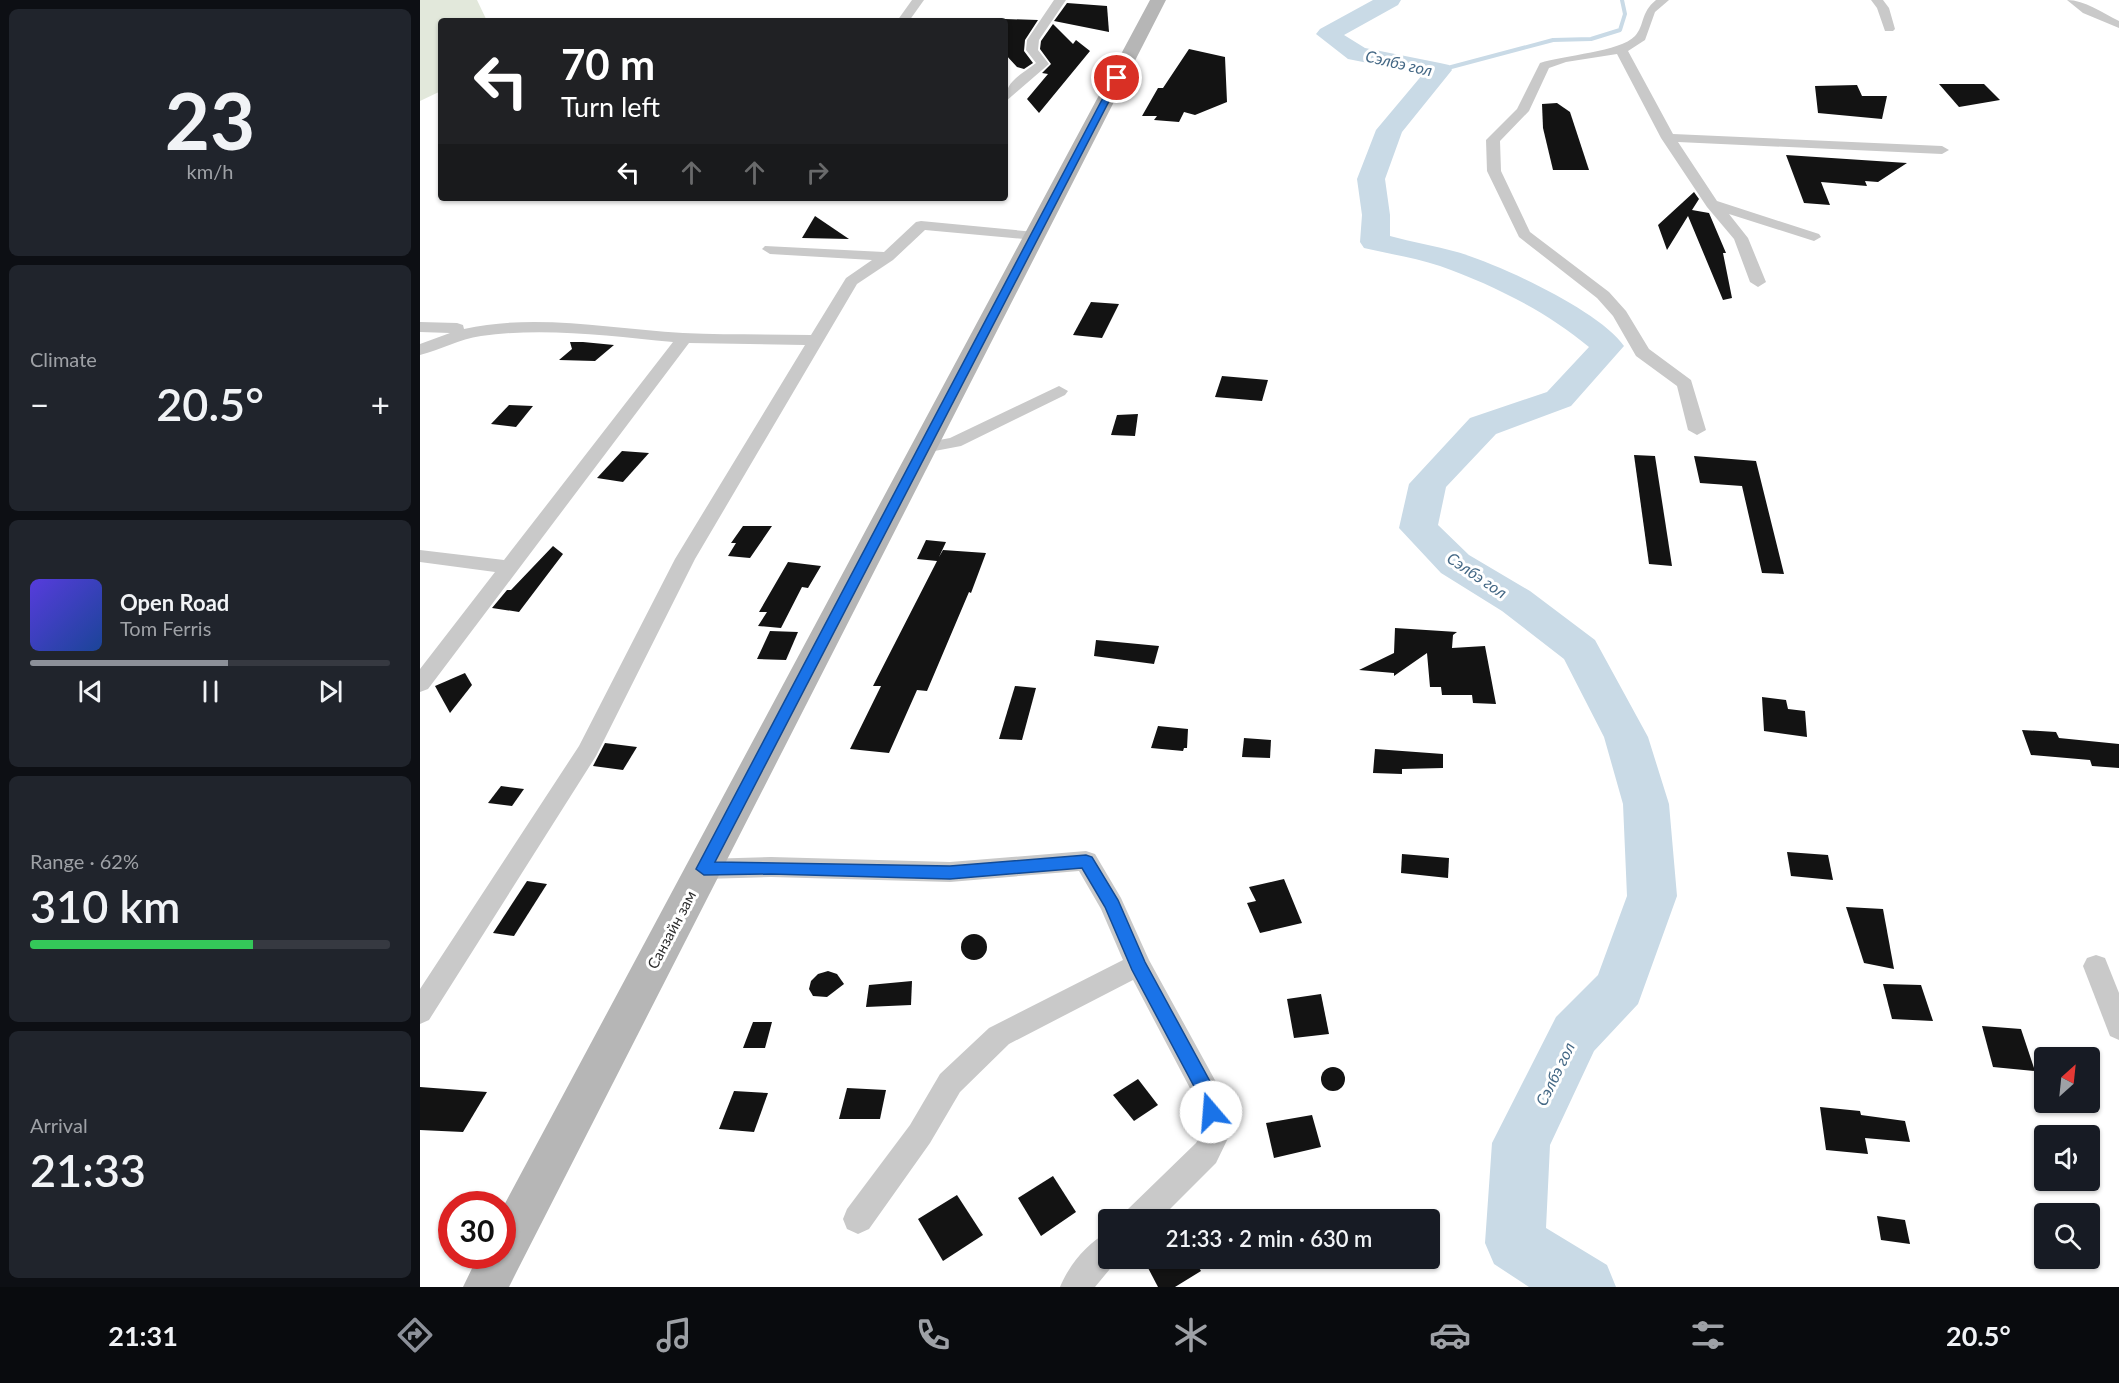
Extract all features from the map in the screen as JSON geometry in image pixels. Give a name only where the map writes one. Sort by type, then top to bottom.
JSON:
[{"type":"main road","name":"Санзайн зам","points":[[516,1228],[1158,0]]},
{"type":"main road","name":"Санзайн зам","points":[[485,1287],[495,1269]]},
{"type":"street","points":[[905,18],[918,0]]},
{"type":"street","points":[[1008,94],[1015,85],[1043,64],[1032,50],[1033,40],[1060,0]]},
{"type":"street","points":[[1664,0],[1650,11],[1641,37],[1621,50],[1564,59],[1544,66],[1523,111],[1493,140],[1494,171],[1524,234],[1604,295],[1620,314],[1642,352],[1685,384],[1697,430]]},
{"type":"street","points":[[1878,0],[1884,8],[1889,29]]},
{"type":"street","points":[[2073,0],[2087,11],[2119,25]]},
{"type":"street","points":[[1621,50],[1668,138],[1699,181],[1712,204],[1741,238],[1758,282]]},
{"type":"street","points":[[1668,138],[1942,150]]},
{"type":"street","points":[[1712,204],[1814,237]]},
{"type":"street","points":[[420,1012],[588,750],[686,559],[851,281],[888,257],[921,225],[1035,236]]},
{"type":"street","points":[[770,249],[888,257]]},
{"type":"street","points":[[420,327],[514,326],[685,337],[816,340]]},
{"type":"street","points":[[420,350],[436,341],[514,326]]},
{"type":"street","points":[[420,684],[685,337]]},
{"type":"street","points":[[924,448],[955,442],[1059,391]]},
{"type":"street","points":[[420,556],[511,567]]},
{"type":"street","points":[[704,869],[771,867],[950,872],[1086,861],[1112,905],[1138,965],[1206,1091],[1216,1132],[1206,1153],[1149,1209]]},
{"type":"street","points":[[858,1218],[868,1209],[920,1134],[950,1083],[999,1036],[1138,965]]},
{"type":"street","points":[[2096,966],[2119,1028]]},
{"type":"street","points":[[1075,1287],[1098,1260]]},
{"type":"shaded area","points":[[420,0],[477,0],[486,18],[438,18],[438,92],[420,101]]},
{"type":"building","points":[[1067,3],[1107,6],[1109,32],[1054,21]]},
{"type":"building","points":[[1008,19],[1038,20],[1025,40],[1024,51],[1033,63],[1024,69],[1017,67],[1008,57]]},
{"type":"building","points":[[1053,24],[1073,44],[1076,40],[1090,51],[1039,113],[1027,99],[1048,74],[1042,73],[1051,64],[1040,49],[1041,41]]},
{"type":"building","points":[[1189,49],[1225,57],[1227,102],[1195,115],[1184,112],[1179,122],[1154,120],[1157,116],[1142,116],[1158,88],[1163,88]]},
{"type":"building","points":[[1939,84],[1984,84],[2000,100],[1959,107]]},
{"type":"building","points":[[1857,85],[1862,96],[1887,96],[1882,119],[1818,113],[1815,86]]},
{"type":"building","points":[[1557,103],[1570,112],[1589,170],[1553,170],[1543,128],[1542,104]]},
{"type":"building","points":[[1786,155],[1907,163],[1878,182],[1865,181],[1867,186],[1821,182],[1830,205],[1804,203]]},
{"type":"building","points":[[1694,192],[1699,199],[1692,210],[1709,213],[1726,253],[1723,253],[1732,298],[1723,300],[1688,216],[1667,250],[1658,225]]},
{"type":"building","points":[[815,216],[849,239],[802,238]]},
{"type":"building","points":[[1091,302],[1119,304],[1102,338],[1073,335]]},
{"type":"building","points":[[570,342],[614,345],[595,361],[559,360],[572,349]]},
{"type":"building","points":[[1222,376],[1268,380],[1262,401],[1215,397]]},
{"type":"building","points":[[509,405],[533,406],[516,427],[491,424]]},
{"type":"building","points":[[1138,414],[1135,436],[1111,435],[1117,415]]},
{"type":"building","points":[[622,451],[649,453],[623,482],[597,478]]},
{"type":"building","points":[[1634,455],[1655,456],[1672,566],[1649,564]]},
{"type":"building","points":[[1694,456],[1756,461],[1784,574],[1762,573],[1742,486],[1700,483]]},
{"type":"building","points":[[743,526],[772,526],[750,558],[728,556],[736,543],[731,543]]},
{"type":"building","points":[[926,540],[946,542],[939,557],[943,550],[986,553],[971,593],[969,592],[927,691],[917,690],[889,753],[850,749],[881,686],[873,686],[937,561],[917,559]]},
{"type":"building","points":[[553,546],[563,554],[519,612],[492,608],[507,590],[511,590]]},
{"type":"building","points":[[788,562],[821,566],[808,588],[802,587],[781,628],[758,626],[767,612],[759,612]]},
{"type":"building","points":[[1395,628],[1457,632],[1453,635],[1452,648],[1485,646],[1496,704],[1473,703],[1472,695],[1442,695],[1441,687],[1430,687],[1427,653],[1394,676],[1394,673],[1359,670],[1394,653]]},
{"type":"building","points":[[770,631],[798,632],[786,660],[757,659]]},
{"type":"building","points":[[1096,640],[1159,646],[1154,664],[1094,656]]},
{"type":"building","points":[[465,673],[472,685],[450,713],[435,686]]},
{"type":"building","points":[[1015,686],[1036,688],[1022,740],[999,739]]},
{"type":"building","points":[[1762,697],[1786,700],[1788,709],[1805,711],[1807,737],[1764,731]]},
{"type":"building","points":[[1158,726],[1188,729],[1187,748],[1183,751],[1151,748]]},
{"type":"building","points":[[2022,730],[2056,732],[2059,738],[2119,744],[2119,768],[2092,766],[2090,760],[2031,755]]},
{"type":"building","points":[[1244,738],[1271,740],[1270,758],[1242,757]]},
{"type":"building","points":[[605,743],[637,747],[623,770],[593,766]]},
{"type":"building","points":[[1375,749],[1443,754],[1443,768],[1402,769],[1402,774],[1373,773]]},
{"type":"building","points":[[501,786],[524,789],[512,806],[488,803]]},
{"type":"building","points":[[1787,852],[1828,855],[1833,880],[1791,876]]},
{"type":"building","points":[[1402,854],[1449,858],[1448,878],[1401,873]]},
{"type":"building","points":[[1284,879],[1302,923],[1260,933],[1247,903],[1256,901],[1249,887]]},
{"type":"building","points":[[527,881],[547,884],[514,936],[493,933]]},
{"type":"building","points":[[1846,907],[1883,909],[1894,969],[1864,963]]},
{"type":"building","points":[[974,934],[983,938],[987,947],[983,956],[974,960],[965,956],[961,947],[965,938]]},
{"type":"building","points":[[828,971],[837,974],[844,984],[827,997],[813,996],[809,989],[811,981],[818,974]]},
{"type":"building","points":[[912,981],[911,1005],[866,1007],[869,985]]},
{"type":"building","points":[[1883,984],[1921,985],[1933,1021],[1892,1019]]},
{"type":"building","points":[[1321,994],[1329,1034],[1294,1038],[1287,999]]},
{"type":"building","points":[[753,1022],[772,1022],[765,1048],[743,1048]]},
{"type":"building","points":[[1982,1026],[2021,1029],[2034,1071],[1993,1067]]},
{"type":"building","points":[[1333,1067],[1338,1068],[1344,1074],[1344,1084],[1338,1090],[1333,1091],[1328,1090],[1322,1084],[1321,1079],[1322,1074],[1328,1068]]},
{"type":"building","points":[[1138,1079],[1158,1105],[1134,1121],[1113,1095]]},
{"type":"building","points":[[420,1087],[487,1092],[463,1132],[420,1130]]},
{"type":"building","points":[[847,1088],[886,1090],[880,1119],[839,1119]]},
{"type":"building","points":[[734,1091],[768,1093],[754,1132],[719,1129]]},
{"type":"building","points":[[1820,1107],[1860,1111],[1861,1115],[1905,1121],[1910,1142],[1865,1138],[1868,1154],[1826,1150]]},
{"type":"building","points":[[1312,1115],[1321,1147],[1274,1158],[1266,1123]]},
{"type":"building","points":[[1053,1176],[1076,1212],[1041,1236],[1018,1198]]},
{"type":"building","points":[[957,1195],[983,1235],[943,1261],[918,1219]]},
{"type":"building","points":[[1877,1216],[1905,1220],[1910,1244],[1881,1240]]},
{"type":"building","points":[[1149,1269],[1200,1269],[1201,1271],[1175,1287],[1158,1287]]},
{"type":"waterway","name":"Сэлбэ гол","points":[[1390,0],[1328,34],[1357,54],[1440,70],[1389,130],[1371,179],[1376,215],[1375,242],[1449,259],[1533,295],[1580,323],[1608,346],[1559,399],[1483,426],[1428,484],[1418,528],[1455,564],[1516,601],[1580,650],[1626,737],[1646,804],[1652,896],[1619,988],[1575,1034],[1521,1143],[1515,1243],[1585,1287]]},
{"type":"waterway","points":[[1440,70],[1553,40],[1591,39],[1620,30],[1625,14],[1622,0]]},
{"type":"route","points":[[1117,78],[704,869],[771,867],[950,872],[1086,861],[1112,905],[1138,965],[1206,1091],[1211,1112]]}]
